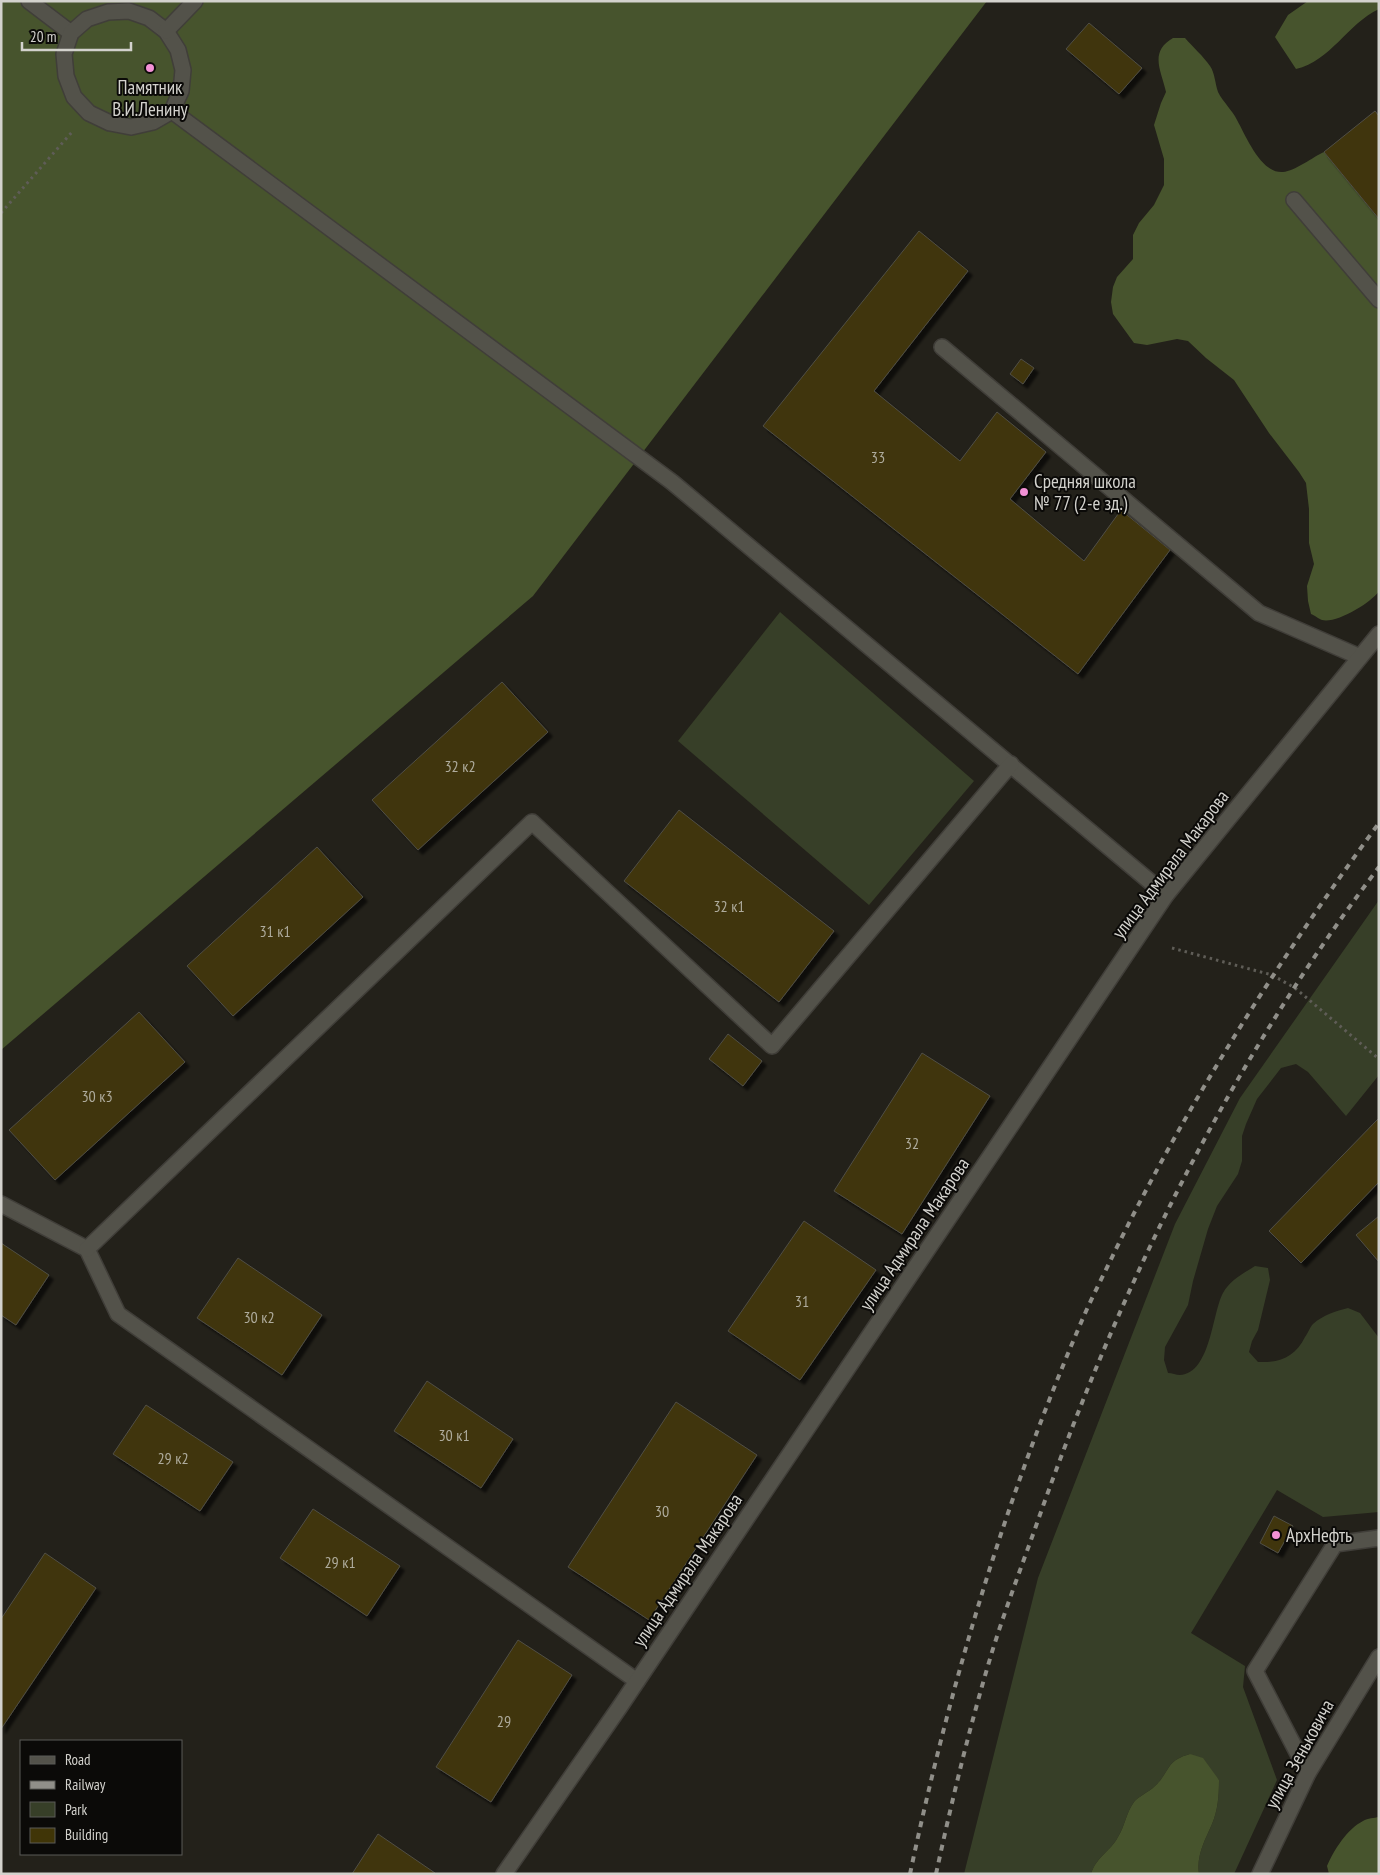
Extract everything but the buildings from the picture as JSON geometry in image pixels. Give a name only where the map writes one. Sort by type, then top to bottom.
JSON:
[{"type":"street","points":[[29,1],[70,33]]},
{"type":"street","points":[[166,31],[195,1]]},
{"type":"street","points":[[129,11],[149,18],[166,31],[178,50],[183,70],[181,92],[172,111],[153,122],[131,126],[110,123],[89,113],[74,96],[66,76],[64,54],[70,33],[87,19],[108,12],[129,11]]},
{"type":"street","points":[[172,111],[672,482],[1166,895]]},
{"type":"street","points":[[1294,200],[1379,300]]},
{"type":"street","points":[[942,347],[1259,613],[1360,657]]},
{"type":"street","name":"улица Адмирала Макарова","points":[[504,1874],[637,1681],[1166,895],[1379,634]]},
{"type":"street","points":[[87,1249],[532,822],[772,1046],[1011,764]]},
{"type":"street","points":[[1,1204],[87,1249],[118,1314],[637,1681]]},
{"type":"street","points":[[1308,1773],[1255,1671],[1335,1544],[1379,1538]]},
{"type":"street","name":"улица Зеньковича","points":[[1260,1874],[1308,1773],[1379,1657]]},
{"type":"path","points":[[1,213],[89,113]]},
{"type":"path","points":[[1172,948],[1272,975],[1294,988],[1379,1060]]},
{"type":"green space","points":[[1,1],[987,1],[533,596],[1,1050]]},
{"type":"green space","points":[[1308,1],[1379,1],[1379,9],[1357,24],[1319,58],[1308,65],[1296,69],[1275,37],[1288,15]]},
{"type":"green space","points":[[1173,38],[1185,38],[1210,66],[1220,96],[1235,116],[1261,161],[1275,171],[1283,172],[1298,167],[1324,152],[1379,219],[1379,591],[1361,607],[1336,619],[1322,620],[1311,614],[1308,601],[1307,586],[1314,564],[1309,543],[1309,509],[1306,483],[1269,433],[1234,380],[1188,341],[1177,339],[1147,345],[1134,343],[1113,314],[1111,302],[1113,287],[1117,277],[1133,259],[1133,235],[1139,223],[1154,205],[1164,185],[1164,159],[1154,125],[1166,92],[1160,69],[1159,55],[1161,49]]},
{"type":"green space","points":[[780,612],[974,781],[869,905],[678,741]]},
{"type":"green space","points":[[1379,900],[1379,1075],[1346,1116],[1308,1072],[1296,1064],[1281,1068],[1257,1099],[1246,1124],[1242,1136],[1242,1161],[1238,1174],[1217,1206],[1208,1229],[1188,1305],[1165,1347],[1164,1360],[1168,1373],[1180,1375],[1190,1372],[1198,1364],[1204,1353],[1223,1293],[1233,1281],[1255,1266],[1268,1268],[1270,1280],[1258,1330],[1249,1352],[1258,1362],[1280,1360],[1292,1354],[1301,1344],[1312,1325],[1321,1318],[1348,1308],[1360,1313],[1379,1338],[1379,1512],[1323,1517],[1277,1490],[1191,1633],[1245,1666],[1243,1687],[1277,1780],[1234,1874],[1199,1874],[1200,1854],[1217,1808],[1219,1780],[1190,1754],[1172,1763],[1160,1781],[1134,1802],[1118,1837],[1096,1863],[1091,1874],[964,1874],[1038,1578],[1175,1224],[1240,1098]]},
{"type":"green space","points":[[1190,1754],[1203,1758],[1219,1780],[1217,1808],[1200,1854],[1199,1874],[1091,1874],[1096,1863],[1118,1837],[1134,1802],[1160,1781],[1172,1763]]},
{"type":"green space","points":[[1379,1817],[1379,1874],[1329,1874],[1327,1866],[1333,1853],[1346,1835],[1363,1821]]},
{"type":"railway","points":[[910,1874],[943,1732],[983,1592],[1029,1453],[1087,1309],[1144,1193],[1238,1030],[1307,925],[1379,823]]},
{"type":"railway","points":[[936,1874],[969,1735],[997,1636],[1068,1438],[1140,1267],[1181,1183],[1225,1101],[1273,1021],[1324,943],[1379,867]]},
{"type":"place","name":"Памятник В.И.Ленину","points":[[150,68]]},
{"type":"place","name":"Средняя школа № 77 (2-е зд.)","points":[[1024,492]]},
{"type":"place","name":"АрхНефть","points":[[1276,1535]]}]
